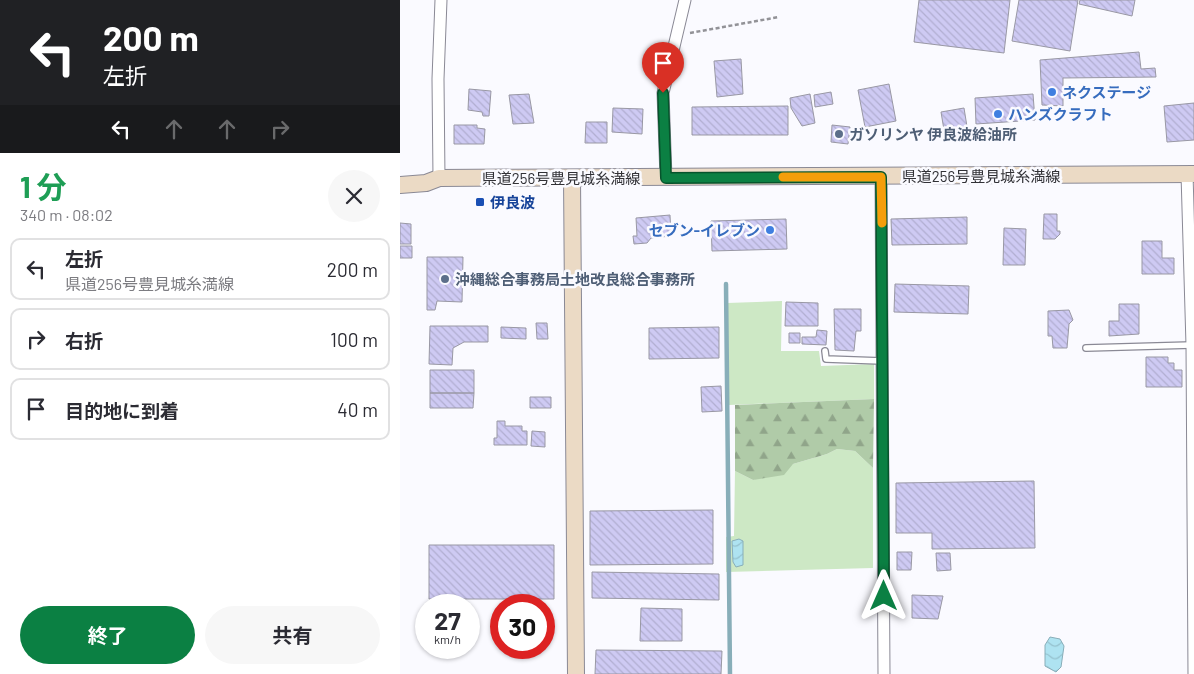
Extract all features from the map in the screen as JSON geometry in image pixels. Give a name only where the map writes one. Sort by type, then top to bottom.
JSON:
[{"type":"main road","name":"県道256号豊見城糸満線","points":[[400,173],[427,174],[438,178],[1191,174]]},
{"type":"main road","name":"県道256号豊見城糸満線","points":[[400,185],[426,183],[438,178]]},
{"type":"main road","points":[[572,178],[576,674]]},
{"type":"street","points":[[438,178],[438,79],[441,0]]},
{"type":"street","points":[[666,178],[663,93],[685,0]]},
{"type":"street","points":[[1191,174],[1194,674]]},
{"type":"street","points":[[881,177],[884,674]]},
{"type":"lane","points":[[1086,348],[1192,345]]},
{"type":"lane","points":[[825,351],[826,359],[882,361]]},
{"type":"path","points":[[677,36],[779,17]]},
{"type":"green space","points":[[782,301],[781,351],[819,351],[821,366],[874,364],[874,399],[729,405],[727,303]]},
{"type":"green space","points":[[874,399],[873,468],[855,451],[837,449],[827,454],[793,464],[784,475],[753,480],[735,471],[735,405]]},
{"type":"green space","points":[[837,449],[855,451],[873,468],[873,568],[726,572],[726,537],[734,536],[735,471],[753,480]]},
{"type":"water","points":[[739,539],[743,541],[743,565],[736,567],[733,562],[732,541]]},
{"type":"water","points":[[1050,637],[1060,639],[1064,646],[1061,667],[1056,672],[1045,666],[1045,645]]},
{"type":"building","points":[[919,0],[1010,0],[1004,53],[914,42]]},
{"type":"building","points":[[1019,0],[1078,0],[1070,51],[1012,41]]},
{"type":"building","points":[[1080,0],[1135,0],[1132,16],[1079,4]]},
{"type":"building","name":"ネクステージ","points":[[1139,52],[1141,69],[1155,68],[1156,77],[1063,78],[1063,106],[1042,105],[1040,60]]},
{"type":"building","points":[[741,59],[743,94],[717,97],[714,61]]},
{"type":"building","points":[[889,84],[896,121],[865,127],[858,90]]},
{"type":"building","points":[[469,89],[491,91],[489,116],[483,116],[482,112],[468,110]]},
{"type":"building","points":[[831,92],[833,104],[815,107],[814,95]]},
{"type":"building","points":[[529,94],[534,123],[513,124],[509,95]]},
{"type":"building","points":[[810,94],[815,123],[802,126],[791,108],[790,98]]},
{"type":"building","points":[[1033,94],[1035,120],[976,124],[975,98]]},
{"type":"building","points":[[1194,103],[1194,140],[1167,142],[1164,106]]},
{"type":"building","points":[[788,106],[788,135],[692,135],[692,107]]},
{"type":"building","points":[[613,108],[643,109],[642,134],[612,132]]},
{"type":"building","points":[[964,108],[969,139],[946,142],[941,112]]},
{"type":"building","points":[[586,122],[607,122],[607,143],[585,143]]},
{"type":"building","points":[[454,125],[477,125],[477,128],[485,129],[484,144],[454,144]]},
{"type":"building","points":[[832,125],[850,127],[848,144],[831,142]]},
{"type":"building","points":[[1044,214],[1057,214],[1057,231],[1060,231],[1060,234],[1055,239],[1043,239]]},
{"type":"building","points":[[670,215],[671,236],[651,238],[647,243],[634,244],[633,236],[637,236],[636,218]]},
{"type":"building","points":[[967,217],[967,244],[892,245],[891,219]]},
{"type":"building","points":[[786,219],[787,249],[712,251],[711,221]]},
{"type":"building","points":[[400,223],[411,224],[411,244],[400,244]]},
{"type":"building","points":[[1004,228],[1026,229],[1025,265],[1003,265]]},
{"type":"building","points":[[1142,241],[1162,241],[1162,258],[1174,258],[1174,274],[1142,274]]},
{"type":"building","points":[[400,246],[412,246],[412,258],[400,258]]},
{"type":"building","name":"沖縄総合事務局土地改良総合事務所","points":[[427,257],[463,257],[462,302],[437,301],[435,310],[427,310]]},
{"type":"building","points":[[895,284],[969,286],[968,314],[894,312]]},
{"type":"building","points":[[786,302],[818,303],[818,326],[785,326]]},
{"type":"building","points":[[1119,304],[1139,304],[1139,334],[1109,336],[1109,321],[1119,321]]},
{"type":"building","points":[[834,309],[861,309],[861,331],[856,331],[854,351],[835,350]]},
{"type":"building","points":[[1069,310],[1073,320],[1069,324],[1067,348],[1053,348],[1052,336],[1048,336],[1048,311]]},
{"type":"building","points":[[536,323],[547,323],[548,339],[537,339]]},
{"type":"building","points":[[430,326],[488,326],[488,342],[464,342],[453,348],[452,365],[429,364]]},
{"type":"building","points":[[501,327],[526,328],[526,339],[501,338]]},
{"type":"building","points":[[719,327],[719,358],[649,359],[649,328]]},
{"type":"building","points":[[817,330],[827,331],[826,345],[802,344],[802,337],[816,337]]},
{"type":"building","points":[[789,333],[800,333],[800,343],[789,343]]},
{"type":"building","points":[[1146,357],[1168,357],[1168,363],[1174,363],[1174,370],[1182,370],[1182,387],[1146,387]]},
{"type":"building","points":[[430,370],[474,370],[474,393],[430,393]]},
{"type":"building","points":[[721,386],[722,411],[702,412],[701,387]]},
{"type":"building","points":[[430,393],[474,393],[473,408],[430,408]]},
{"type":"building","points":[[530,397],[551,397],[551,408],[530,408]]},
{"type":"building","points":[[497,421],[505,421],[505,426],[522,426],[522,431],[527,431],[527,445],[494,445],[494,438],[497,438]]},
{"type":"building","points":[[532,431],[545,432],[545,447],[531,446]]},
{"type":"building","points":[[1034,481],[1035,548],[932,549],[932,533],[896,533],[896,483]]},
{"type":"building","points":[[713,510],[713,564],[590,565],[590,511]]},
{"type":"building","points":[[429,545],[554,545],[554,594],[490,594],[490,599],[480,599],[480,594],[429,594]]},
{"type":"building","points":[[897,552],[912,552],[911,570],[897,570]]},
{"type":"building","points":[[936,553],[950,553],[951,570],[937,571]]},
{"type":"building","points":[[592,572],[719,574],[719,600],[592,598]]},
{"type":"building","points":[[912,595],[943,596],[938,619],[912,618]]},
{"type":"building","points":[[641,608],[682,609],[682,641],[640,641]]},
{"type":"building","points":[[596,650],[722,651],[721,674],[595,674]]},
{"type":"waterway","points":[[726,284],[730,674]]},
{"type":"slow traffic","points":[[783,177],[881,177],[882,223]]},
{"type":"place","name":"ネクステージ","points":[[1052,92]]},
{"type":"place","name":"ハンズクラフト","points":[[998,114]]},
{"type":"place","name":"ガソリンヤ 伊良波給油所","points":[[839,134]]},
{"type":"place","name":"伊良波","points":[[480,202]]},
{"type":"place","name":"セブン-イレブン","points":[[770,230]]},
{"type":"place","name":"沖縄総合事務局土地改良総合事務所","points":[[445,279]]},
{"type":"route","points":[[663,93],[666,178],[881,177],[884,596]]}]
